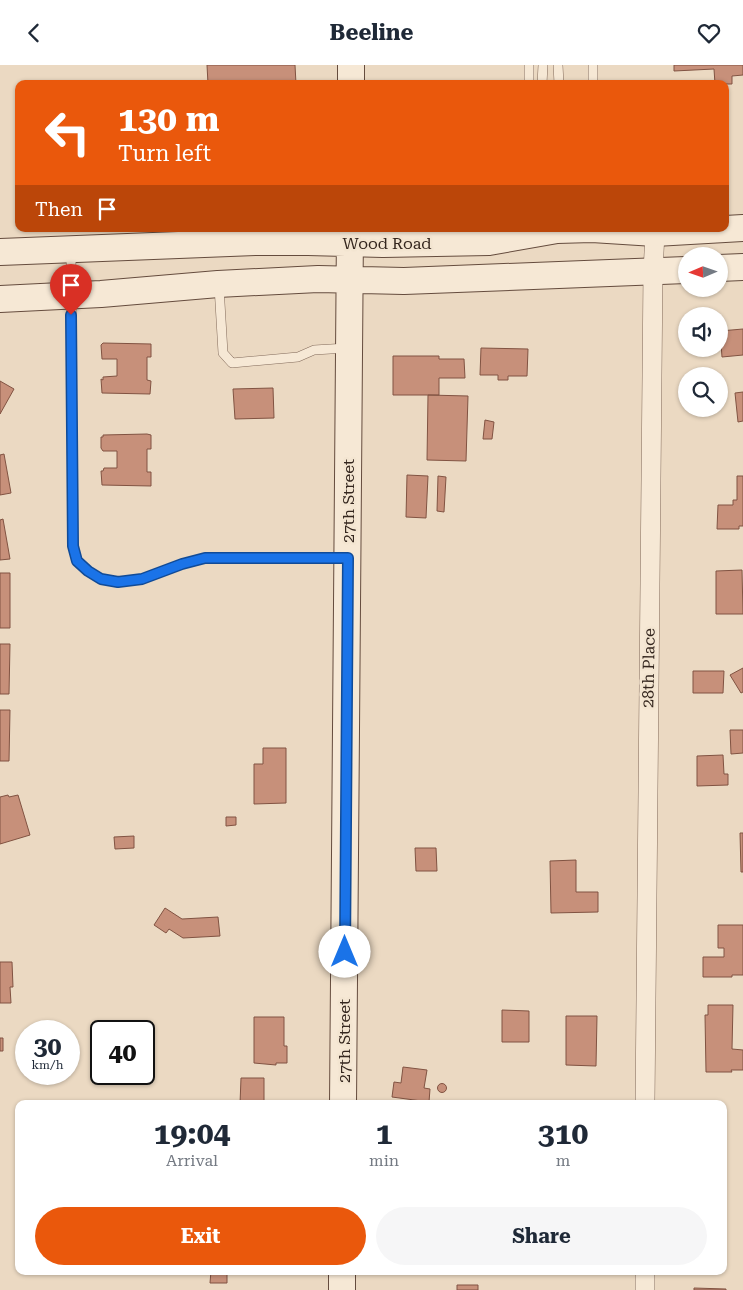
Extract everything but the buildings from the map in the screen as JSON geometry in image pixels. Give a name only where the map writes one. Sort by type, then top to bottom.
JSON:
[{"type":"street","points":[[351,65],[351,80]]},
{"type":"street","name":"Wood Road","points":[[729,229],[743,228]]},
{"type":"street","name":"Wood Road","points":[[0,252],[349,236],[383,245],[489,242],[546,232]]},
{"type":"street","name":"Wood Road","points":[[639,232],[673,232]]},
{"type":"street","name":"28th Place","points":[[645,1100],[652,272],[655,233]]},
{"type":"street","name":"27th Street","points":[[343,1100],[349,236]]},
{"type":"street","points":[[728,268],[743,267]]},
{"type":"street","points":[[0,299],[318,279],[404,281],[678,270]]},
{"type":"street","points":[[342,1275],[342,1290]]},
{"type":"street","points":[[645,1275],[645,1290]]},
{"type":"lane","points":[[529,65],[529,80]]},
{"type":"lane","points":[[542,65],[542,80]]},
{"type":"lane","points":[[558,65],[559,80]]},
{"type":"lane","points":[[593,65],[593,80]]},
{"type":"lane","points":[[71,250],[73,546],[77,561],[101,579],[118,582],[142,579],[182,564],[205,558],[348,558]]},
{"type":"lane","points":[[218,284],[223,353],[232,363],[298,357],[314,350],[349,348]]},
{"type":"route","points":[[71,315],[73,546],[77,561],[88,571],[101,579],[118,582],[142,579],[182,564],[205,558],[348,558],[345,952]]}]
